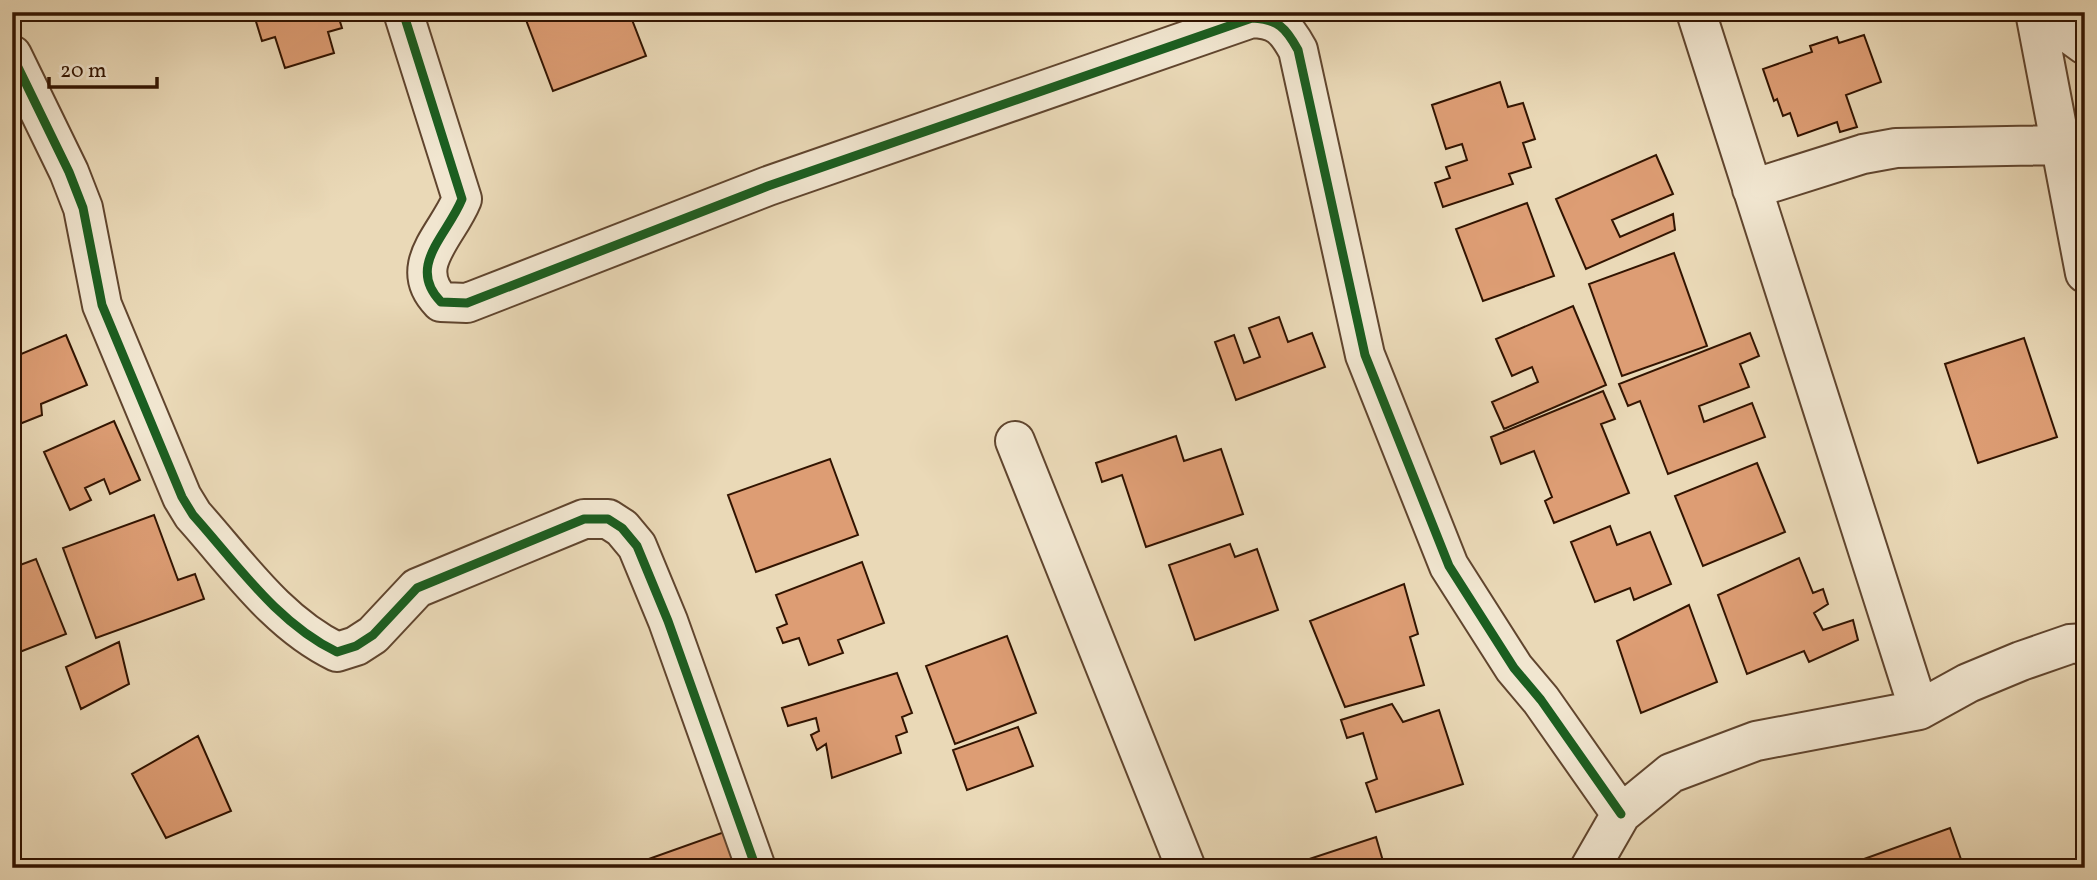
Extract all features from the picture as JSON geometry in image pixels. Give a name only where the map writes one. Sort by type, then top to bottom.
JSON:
[{"type":"street","points":[[403,12],[462,199],[455,218],[428,260],[424,277],[430,291],[441,302],[467,303],[768,186],[1148,54],[1252,18],[1278,22],[1288,31],[1298,50],[1364,355],[1449,566],[1514,668],[1541,699],[1621,814]]},
{"type":"street","points":[[1696,12],[1919,710]]},
{"type":"street","points":[[2037,12],[2085,45]]},
{"type":"street","points":[[2037,12],[2084,267]]},
{"type":"street","points":[[12,55],[69,172],[83,208],[102,304],[183,496],[193,515],[285,618],[309,639],[337,652],[356,646],[373,635],[417,588],[584,519],[608,519],[622,528],[637,546],[668,621],[757,868]]},
{"type":"street","points":[[1752,189],[1863,154],[1896,148],[2061,145]]},
{"type":"street","points":[[1015,441],[1186,868]]},
{"type":"street","points":[[1590,868],[1621,814],[1671,773],[1756,741],[1919,710],[1968,683],[2021,661],[2070,644],[2085,643]]},
{"type":"building","points":[[253,12],[337,12],[342,28],[328,32],[334,53],[285,68],[275,37],[262,41]]},
{"type":"building","points":[[523,12],[629,12],[646,56],[553,91]]},
{"type":"building","points":[[1864,35],[1881,82],[1846,95],[1857,127],[1840,132],[1837,122],[1798,136],[1790,113],[1783,116],[1777,99],[1774,101],[1763,69],[1812,52],[1810,46],[1837,37],[1839,43]]},
{"type":"building","points":[[1500,82],[1508,107],[1523,103],[1535,139],[1523,143],[1531,167],[1509,174],[1513,184],[1443,207],[1435,183],[1450,178],[1446,167],[1467,160],[1462,144],[1446,149],[1432,105]]},
{"type":"building","points":[[1656,155],[1673,194],[1612,220],[1620,237],[1673,214],[1675,230],[1586,269],[1556,199]]},
{"type":"building","points":[[1527,203],[1554,276],[1483,301],[1456,229]]},
{"type":"building","points":[[1674,253],[1707,346],[1622,376],[1589,284]]},
{"type":"building","points":[[1573,306],[1606,385],[1504,429],[1492,402],[1538,382],[1532,367],[1512,376],[1496,339]]},
{"type":"building","points":[[1279,317],[1288,342],[1312,333],[1325,367],[1236,400],[1215,342],[1234,335],[1244,363],[1260,357],[1249,328]]},
{"type":"building","points":[[1750,333],[1759,356],[1740,364],[1749,387],[1699,406],[1704,422],[1752,403],[1765,437],[1668,474],[1640,401],[1628,406],[1619,384]]},
{"type":"building","points":[[66,335],[87,385],[41,404],[42,415],[12,427],[12,338],[19,355]]},
{"type":"building","points":[[2024,338],[2057,437],[1978,463],[1945,364]]},
{"type":"building","points":[[1603,391],[1615,419],[1601,424],[1629,493],[1554,523],[1545,501],[1552,497],[1534,451],[1501,464],[1491,437]]},
{"type":"building","points":[[114,421],[140,480],[110,494],[104,479],[85,488],[91,500],[70,510],[44,452]]},
{"type":"building","points":[[1176,436],[1184,461],[1221,449],[1243,514],[1146,547],[1122,475],[1102,482],[1096,463]]},
{"type":"building","points":[[830,459],[858,535],[756,572],[728,495]]},
{"type":"building","points":[[1757,463],[1785,532],[1703,566],[1675,496]]},
{"type":"building","points":[[154,515],[178,580],[195,574],[204,599],[96,638],[63,548]]},
{"type":"building","points":[[1610,526],[1617,545],[1650,532],[1671,584],[1634,600],[1630,588],[1595,602],[1571,542]]},
{"type":"building","points":[[1230,544],[1235,557],[1257,549],[1278,610],[1195,640],[1169,565]]},
{"type":"building","points":[[1799,558],[1813,593],[1823,589],[1828,604],[1814,613],[1823,630],[1853,620],[1858,640],[1809,662],[1804,651],[1747,674],[1718,595]]},
{"type":"building","points":[[36,559],[66,634],[12,655],[12,568]]},
{"type":"building","points":[[862,562],[884,623],[838,640],[843,653],[809,665],[799,638],[783,643],[777,628],[787,624],[776,595]]},
{"type":"building","points":[[1404,584],[1418,634],[1410,637],[1424,685],[1345,707],[1310,621]]},
{"type":"building","points":[[1689,605],[1717,682],[1641,713],[1617,641]]},
{"type":"building","points":[[1007,636],[1036,713],[955,744],[926,666]]},
{"type":"building","points":[[119,642],[129,684],[81,709],[66,667]]},
{"type":"building","points":[[897,673],[912,713],[902,717],[907,732],[896,736],[901,753],[832,778],[826,744],[817,750],[811,735],[819,731],[816,718],[788,726],[782,708]]},
{"type":"building","points":[[1392,704],[1403,722],[1439,710],[1463,784],[1376,812],[1366,783],[1377,779],[1363,733],[1347,738],[1341,720]]},
{"type":"building","points":[[1018,727],[1033,766],[967,790],[953,750]]},
{"type":"building","points":[[198,736],[231,811],[166,838],[132,774]]},
{"type":"building","points":[[1950,828],[1964,868],[1839,868]]},
{"type":"building","points":[[730,830],[743,868],[642,868],[643,861]]},
{"type":"building","points":[[1376,837],[1385,868],[1282,868]]},
{"type":"cycle path","points":[[403,12],[462,199],[433,251],[427,276],[431,289],[441,302],[467,303],[768,186],[1252,18],[1268,20],[1280,26],[1298,50],[1365,355],[1449,566],[1514,668],[1541,700],[1621,814]]},
{"type":"cycle path","points":[[12,55],[69,172],[83,208],[102,305],[182,497],[193,515],[259,591],[295,625],[337,652],[356,646],[373,635],[417,588],[584,519],[608,519],[622,528],[637,546],[668,621],[756,868]]}]
